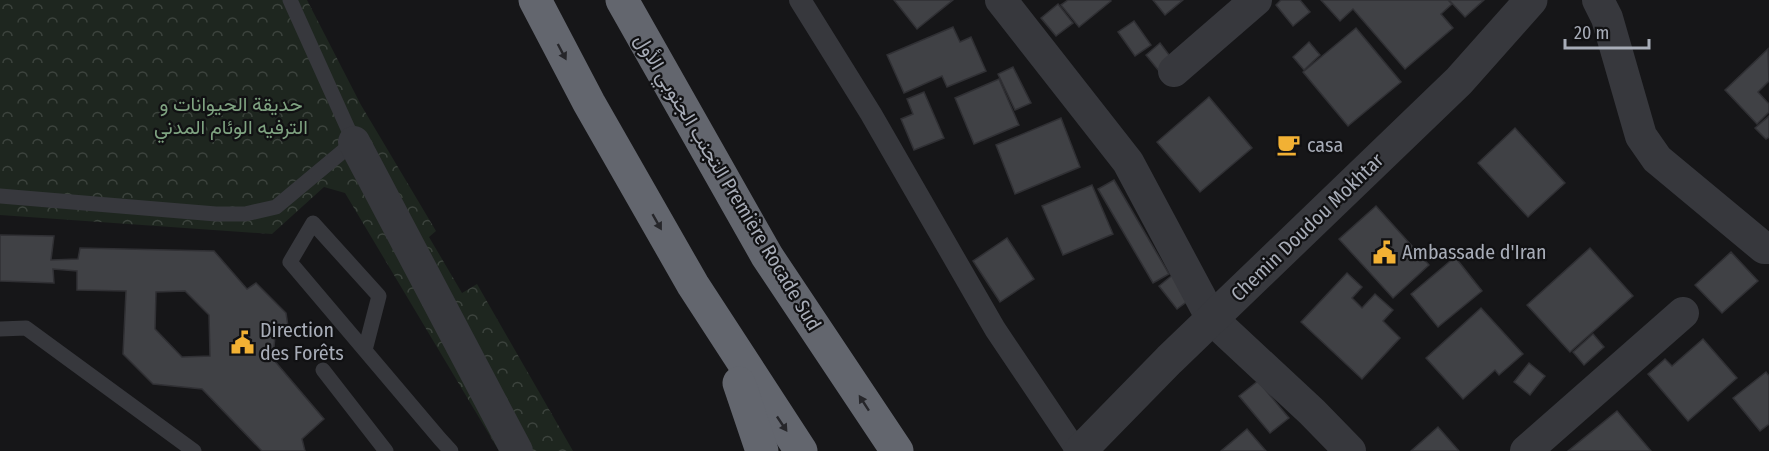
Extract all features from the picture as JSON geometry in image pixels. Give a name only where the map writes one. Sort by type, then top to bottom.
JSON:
[{"type":"highway","points":[[535,0],[589,103],[695,286],[801,451]]},
{"type":"highway","name":"التجنب الجنوبي الأول Première Rocade Sud","points":[[622,0],[767,256],[897,451]]},
{"type":"highway","points":[[695,286],[728,353],[751,410],[762,451]]},
{"type":"street","points":[[800,0],[871,114],[995,329],[1078,451]]},
{"type":"street","points":[[1001,0],[1128,162],[1212,319],[1350,451]]},
{"type":"street","name":"Chemin Doudou Mokhtar","points":[[1078,451],[1459,81],[1531,0]]},
{"type":"street","points":[[1598,0],[1607,18],[1641,136],[1657,159],[1764,248],[1769,248]]},
{"type":"street","points":[[1174,71],[1238,6]]},
{"type":"street","points":[[354,142],[517,451]]},
{"type":"street","points":[[1526,451],[1683,314]]},
{"type":"lane","points":[[0,196],[245,214],[276,207],[354,142],[290,0]]},
{"type":"lane","points":[[365,350],[379,296],[313,223],[290,262],[451,451]]},
{"type":"lane","points":[[0,329],[26,328],[194,451]]},
{"type":"lane","points":[[323,370],[386,451]]},
{"type":"green space","name":"حديقة الحيوانات و الترفيه الوئام المدني","points":[[0,0],[307,0],[361,105],[436,231],[429,237],[462,293],[477,284],[573,451],[499,451],[345,193],[324,187],[272,234],[0,215]]},
{"type":"building","points":[[894,0],[953,0],[917,29]]},
{"type":"building","points":[[1068,0],[1111,1],[1079,27],[1061,5]]},
{"type":"building","points":[[1153,0],[1183,0],[1165,15]]},
{"type":"building","points":[[1281,0],[1300,0],[1310,12],[1293,26],[1276,5]]},
{"type":"building","points":[[1321,0],[1448,0],[1452,4],[1441,14],[1453,28],[1405,69],[1353,9],[1340,21]]},
{"type":"building","points":[[1449,0],[1484,0],[1465,17]]},
{"type":"building","points":[[1058,4],[1073,23],[1056,36],[1041,18]]},
{"type":"building","points":[[1134,21],[1151,45],[1135,56],[1118,32]]},
{"type":"building","points":[[953,27],[960,42],[971,37],[986,71],[947,87],[942,76],[904,93],[887,55]]},
{"type":"building","points":[[1356,28],[1401,82],[1348,126],[1303,72]]},
{"type":"building","points":[[1309,42],[1320,55],[1304,70],[1293,57]]},
{"type":"building","points":[[1160,43],[1173,60],[1159,71],[1146,55]]},
{"type":"building","points":[[1768,49],[1769,81],[1758,92],[1769,104],[1769,112],[1757,124],[1725,90]]},
{"type":"building","points":[[1013,67],[1031,103],[1015,110],[998,74]]},
{"type":"building","points":[[999,79],[1019,125],[974,144],[955,98]]},
{"type":"building","points":[[924,92],[944,138],[914,150],[901,119],[913,114],[907,99]]},
{"type":"building","points":[[1209,97],[1252,148],[1200,192],[1157,142]]},
{"type":"building","points":[[1769,116],[1769,137],[1766,139],[1755,128]]},
{"type":"building","points":[[1061,118],[1080,167],[1015,194],[996,145]]},
{"type":"building","points":[[1515,128],[1565,183],[1528,217],[1478,163]]},
{"type":"building","points":[[1114,180],[1169,274],[1153,283],[1098,189]]},
{"type":"building","points":[[1092,185],[1113,234],[1063,255],[1042,206]]},
{"type":"building","name":"Ambassade d'Iran","points":[[1376,206],[1429,265],[1393,298],[1339,239]]},
{"type":"building","name":"Direction des Forêts","points":[[0,235],[54,236],[51,260],[78,259],[80,248],[214,251],[247,289],[256,283],[286,313],[288,326],[276,324],[273,359],[324,419],[302,439],[305,451],[262,451],[202,389],[153,384],[123,354],[126,291],[77,290],[77,271],[53,269],[54,283],[0,281]],"holes":[[[185,291],[209,315],[210,356],[182,357],[155,329],[156,292]]]},
{"type":"building","points":[[1007,238],[1034,279],[1000,302],[973,261]]},
{"type":"building","points":[[1590,248],[1633,296],[1570,352],[1527,305]]},
{"type":"building","points":[[1731,252],[1758,281],[1722,313],[1695,285]]},
{"type":"building","points":[[1455,257],[1482,291],[1438,327],[1411,294]]},
{"type":"building","points":[[1175,273],[1193,297],[1177,309],[1159,286]]},
{"type":"building","points":[[1347,273],[1362,287],[1352,298],[1362,308],[1375,294],[1393,310],[1383,321],[1400,338],[1362,379],[1301,322]]},
{"type":"building","points":[[1481,308],[1523,354],[1499,375],[1495,370],[1463,399],[1426,358]]},
{"type":"building","points":[[1593,334],[1604,347],[1584,365],[1573,352]]},
{"type":"building","points":[[1703,339],[1737,378],[1688,421],[1648,374],[1665,359],[1672,366]]},
{"type":"building","points":[[1529,363],[1545,376],[1530,395],[1514,382]]},
{"type":"building","points":[[1766,372],[1769,376],[1769,424],[1760,431],[1733,398]]},
{"type":"building","points":[[1258,381],[1289,418],[1270,433],[1239,396]]},
{"type":"building","points":[[1617,411],[1651,451],[1568,451]]},
{"type":"building","points":[[1438,427],[1459,451],[1411,451]]},
{"type":"building","points":[[1247,429],[1266,451],[1221,451]]},
{"type":"place","name":"casa","points":[[1289,145]]},
{"type":"place","name":"Ambassade d'Iran","points":[[1384,252]]},
{"type":"place","name":"Direction des Forêts","points":[[242,342]]}]
